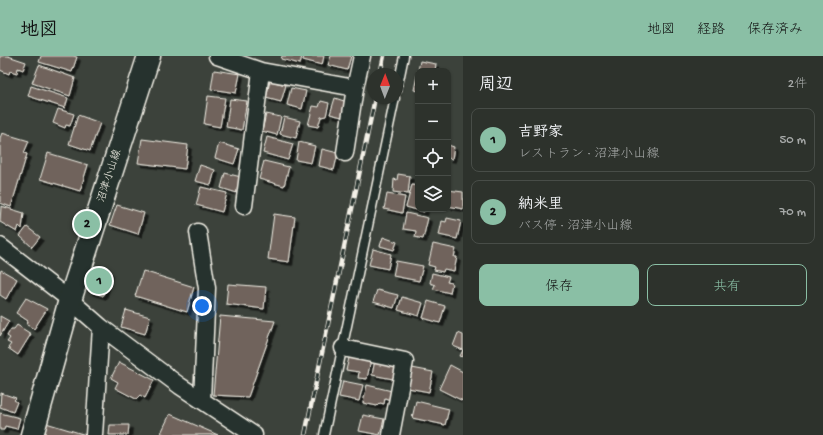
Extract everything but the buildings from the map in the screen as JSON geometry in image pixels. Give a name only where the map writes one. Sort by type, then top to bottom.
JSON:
[{"type":"main road","name":"沼津小山線","points":[[32,435],[70,300],[149,56]]},
{"type":"street","points":[[217,56],[261,71],[355,88]]},
{"type":"street","points":[[345,153],[355,88],[362,56]]},
{"type":"street","points":[[244,206],[261,71]]},
{"type":"street","points":[[198,232],[207,288],[202,400]]},
{"type":"street","points":[[0,246],[70,300],[101,327],[180,386],[254,435]]},
{"type":"street","points":[[94,435],[101,327]]},
{"type":"street","points":[[343,348],[405,361],[391,435]]},
{"type":"lane","points":[[402,68],[404,56]]},
{"type":"lane","points":[[324,435],[394,104]]},
{"type":"railway","points":[[381,68],[384,56]]},
{"type":"railway","points":[[305,435],[374,104]]},
{"type":"place","name":"納米里","points":[[87,224]]},
{"type":"place","name":"吉野家","points":[[99,281]]}]
